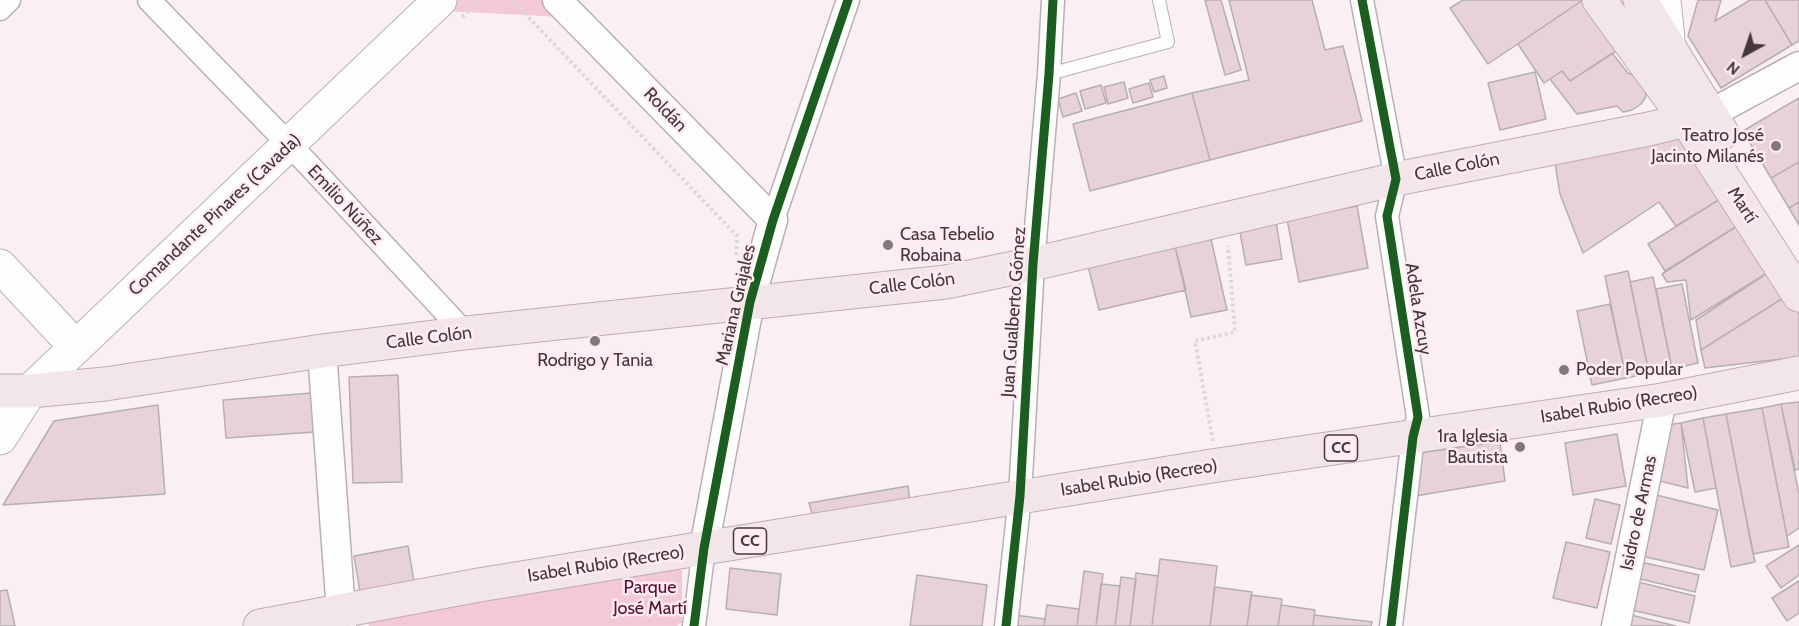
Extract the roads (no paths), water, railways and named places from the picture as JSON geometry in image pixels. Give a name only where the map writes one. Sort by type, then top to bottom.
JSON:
[{"type":"main road","name":"Comandante Pinares (Cavada)","points":[[0,438],[15,391],[76,347],[290,146],[440,0]]},
{"type":"main road","points":[[1600,0],[1627,3],[1647,0]]},
{"type":"main road","name":"Martí","points":[[1600,0],[1667,93],[1699,118],[1799,260]]},
{"type":"main road","name":"Martí","points":[[1647,0],[1699,118],[1799,295]]},
{"type":"main road","points":[[1649,129],[1663,106],[1667,93],[1669,50]]},
{"type":"main road","name":"Calle Colón","points":[[15,391],[105,384],[322,351],[465,333],[946,282],[1033,264],[1396,179],[1699,118]]},
{"type":"main road","points":[[0,266],[76,347]]},
{"type":"main road","name":"Isabel Rubio (Recreo)","points":[[341,619],[479,585],[1218,465],[1662,400],[1799,373]]},
{"type":"main road","name":"CC","points":[[260,626],[341,619]]},
{"type":"street","points":[[0,9],[9,0]]},
{"type":"street","name":"Emilio Núñez","points":[[149,0],[465,333]]},
{"type":"street","name":"Roldán","points":[[557,0],[773,220]]},
{"type":"street","name":"Mariana Grajales","points":[[694,626],[704,548],[750,302],[773,220],[848,0]]},
{"type":"street","name":"Juan Gualberto Gómez","points":[[1006,626],[1020,496],[1033,264],[1053,0]]},
{"type":"street","name":"Adela Azcuy","points":[[1362,0],[1396,179],[1387,216],[1419,417],[1413,437],[1391,626]]},
{"type":"street","name":"Calle Colón","points":[[1699,118],[1799,66]]},
{"type":"street","points":[[322,351],[341,619]]},
{"type":"street","name":"Isidro de Armas","points":[[1616,626],[1662,400]]},
{"type":"lane","points":[[1049,74],[1168,42],[1159,0]]},
{"type":"place","name":"Teatro José Jacinto Milanés","points":[[1776,146]]},
{"type":"place","name":"Casa Tebelio Robaina","points":[[888,245]]},
{"type":"place","name":"Rodrigo y Tania","points":[[595,341]]},
{"type":"place","name":"Poder Popular","points":[[1564,370]]},
{"type":"place","name":"1ra Iglesia Bautista","points":[[1520,447]]},
{"type":"park label","name":"Parque José Martí","points":[[650,598]]}]
